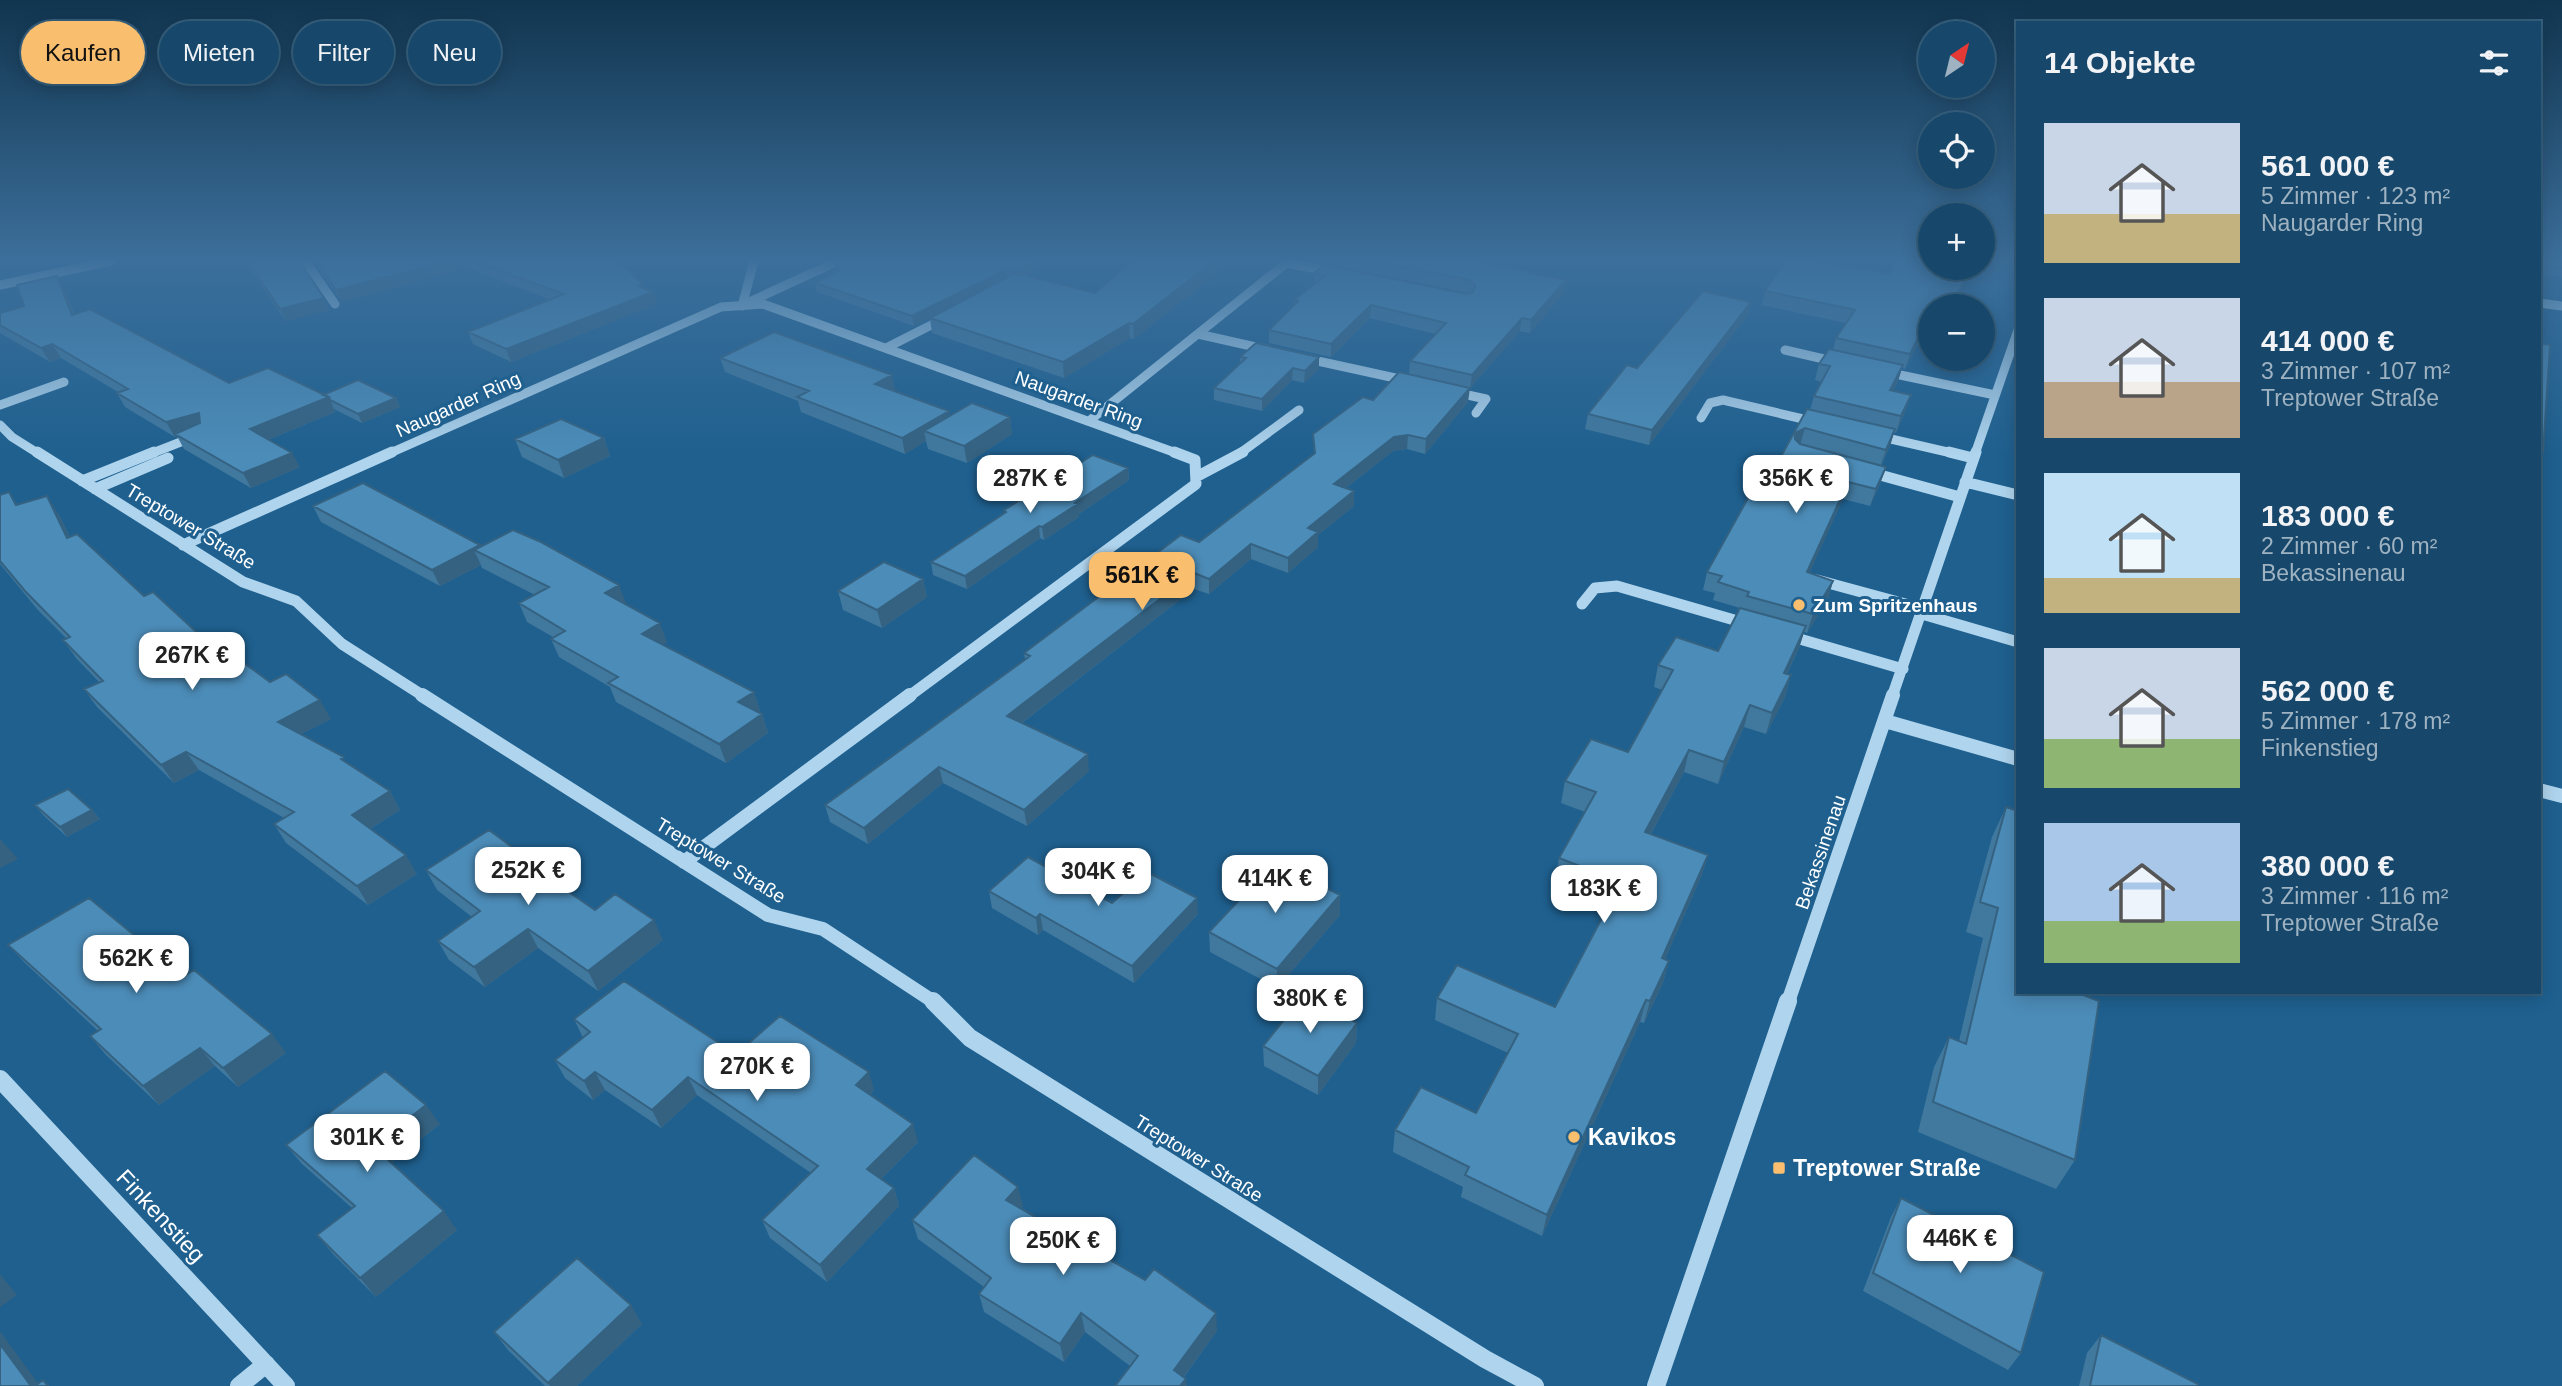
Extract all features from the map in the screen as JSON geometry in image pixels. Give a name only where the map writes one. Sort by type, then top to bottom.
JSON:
[{"type":"street","name":"Naugarder Ring","points":[[183,545],[679,326]]},
{"type":"street","name":"Naugarder Ring","points":[[824,326],[1195,460],[1196,477]]},
{"type":"street","points":[[886,348],[931,326]]},
{"type":"street","points":[[1089,421],[1208,326]]},
{"type":"street","points":[[1198,334],[1277,352]]},
{"type":"street","name":"Bekassinenau","points":[[1656,1386],[2016,336]]},
{"type":"street","points":[[1785,350],[1850,365]]},
{"type":"street","points":[[1290,355],[1419,384]]},
{"type":"street","points":[[1876,370],[1995,395]]},
{"type":"street","points":[[0,405],[64,382]]},
{"type":"street","points":[[1446,390],[1486,399],[1476,413]]},
{"type":"street","points":[[1701,418],[1710,403],[1723,400],[1831,425]]},
{"type":"street","points":[[684,862],[1196,484],[1196,477],[1252,447],[1299,410]]},
{"type":"street","name":"Treptower Straße","points":[[0,425],[12,437],[243,582],[296,601],[342,644],[768,915],[823,929],[928,995],[970,1038],[1485,1359],[1535,1386]]},
{"type":"street","points":[[89,485],[203,433]]},
{"type":"street","points":[[1872,435],[1973,458]]},
{"type":"street","points":[[89,485],[168,458]]},
{"type":"street","points":[[1862,470],[1960,497]]},
{"type":"street","points":[[1965,482],[2016,495]]},
{"type":"street","points":[[1817,580],[2016,641]]},
{"type":"street","points":[[1582,604],[1595,588],[1617,586],[1758,626]]},
{"type":"street","points":[[1770,630],[1903,669]]},
{"type":"street","points":[[1885,720],[2016,758]]},
{"type":"street","points":[[2541,791],[2562,796]]},
{"type":"street","name":"Finkenstieg","points":[[0,1079],[286,1386]]},
{"type":"street","points":[[239,1386],[266,1364]]},
{"type":"building","points":[[1,326],[121,326],[229,383],[268,368],[329,397],[250,429],[292,453],[243,473],[175,434],[200,423],[199,413],[166,422],[117,393],[128,389],[52,344],[41,348]]},
{"type":"building","points":[[484,326],[566,326],[506,349],[468,332]]},
{"type":"building","points":[[953,326],[1124,326],[1063,362]]},
{"type":"building","points":[[1273,326],[1350,326],[1331,344],[1269,330]]},
{"type":"building","points":[[1443,326],[1515,326],[1472,375],[1410,361]]},
{"type":"building","points":[[1673,326],[1733,326],[1652,430],[1588,414],[1627,365],[1637,368]]},
{"type":"building","points":[[1844,326],[1918,326],[1918,338],[1910,354],[1836,338]]},
{"type":"building","points":[[774,332],[892,375],[875,384],[949,411],[902,438],[797,397],[809,391],[720,358]]},
{"type":"building","points":[[1256,343],[1319,357],[1305,371],[1293,368],[1262,399],[1214,388],[1246,358],[1240,357]]},
{"type":"building","points":[[2541,343],[2550,345],[2541,452]]},
{"type":"building","points":[[1829,349],[1903,365],[1890,390],[1911,395],[1901,416],[1814,396],[1830,366],[1819,364]]},
{"type":"building","points":[[1399,372],[1470,388],[1426,439],[1408,435],[1394,437],[1334,484],[1354,491],[1308,528],[1318,532],[1288,558],[1251,544],[1209,579],[1194,573],[1007,716],[1088,754],[1024,810],[939,767],[864,828],[825,805],[1030,656],[1024,653],[1181,535],[1199,542],[1315,453],[1313,434],[1363,397],[1373,400]]},
{"type":"building","points":[[358,380],[396,398],[358,414],[323,395]]},
{"type":"building","points":[[972,403],[1010,417],[964,446],[924,431]]},
{"type":"building","points":[[1807,409],[1895,429],[1886,450],[1805,428],[1795,433],[1795,439],[1800,444],[1886,467],[1876,489],[1848,482],[1807,572],[1833,581],[1813,614],[1747,596],[1749,592],[1718,582],[1722,576],[1707,572],[1763,471],[1772,473]]},
{"type":"building","points":[[561,419],[604,438],[558,460],[515,439]]},
{"type":"building","points":[[1093,455],[1128,468],[1075,503],[1078,504],[1042,527],[1039,526],[965,576],[931,562],[1006,512],[1004,510]]},
{"type":"building","points":[[363,483],[480,545],[432,570],[313,506]]},
{"type":"building","points":[[9,492],[16,505],[47,496],[67,538],[77,534],[144,596],[153,592],[216,650],[222,647],[270,682],[286,674],[320,700],[278,722],[344,757],[341,759],[390,791],[352,815],[406,855],[357,886],[274,824],[294,812],[186,752],[161,765],[84,689],[103,681],[63,640],[70,637],[0,561],[0,495]]},
{"type":"building","points":[[513,530],[541,542],[619,585],[605,593],[660,623],[642,634],[754,692],[738,702],[762,714],[719,744],[608,683],[618,677],[551,639],[565,631],[519,603],[549,587],[474,550]]},
{"type":"building","points":[[884,562],[923,579],[877,610],[838,591]]},
{"type":"building","points":[[1740,608],[1806,626],[1784,673],[1791,675],[1772,713],[1750,705],[1724,762],[1689,750],[1645,832],[1708,855],[1662,958],[1669,961],[1650,1001],[1646,1000],[1547,1215],[1465,1175],[1469,1167],[1395,1130],[1421,1087],[1476,1113],[1518,1034],[1437,998],[1457,965],[1555,1007],[1621,882],[1559,858],[1596,792],[1565,781],[1591,739],[1628,752],[1673,670],[1658,665],[1676,637],[1718,651]]},
{"type":"building","points":[[68,789],[92,810],[60,827],[35,805]]},
{"type":"building","points":[[2006,807],[2016,810],[2016,994],[2080,994],[2099,1001],[2075,1160],[1933,1102],[1949,1037],[1966,1044],[1998,908],[1980,902]]},
{"type":"building","points":[[489,830],[519,852],[515,855],[595,910],[615,894],[654,920],[588,971],[528,929],[474,967],[438,941],[480,911],[426,870]]},
{"type":"building","points":[[1028,857],[1112,903],[1147,872],[1197,898],[1132,966],[1040,914],[1036,918],[989,891]]},
{"type":"building","points":[[1275,862],[1340,895],[1277,969],[1209,932]]},
{"type":"building","points":[[89,898],[184,976],[194,970],[272,1034],[223,1068],[200,1048],[143,1086],[90,1036],[101,1029],[8,945]]},
{"type":"building","points":[[624,981],[736,1054],[780,1016],[869,1072],[856,1085],[913,1124],[867,1169],[894,1188],[820,1265],[762,1220],[818,1166],[688,1077],[652,1110],[595,1072],[584,1081],[555,1060],[590,1032],[574,1019]]},
{"type":"building","points":[[1304,995],[1357,1023],[1318,1076],[1263,1046]]},
{"type":"building","points":[[385,1071],[426,1105],[373,1146],[444,1211],[360,1278],[317,1235],[355,1206],[286,1145]]},
{"type":"building","points":[[974,1155],[1018,1187],[1006,1200],[1145,1280],[1154,1269],[1216,1313],[1174,1370],[1186,1379],[1180,1386],[1115,1386],[1138,1356],[1081,1313],[1060,1344],[979,1294],[991,1278],[912,1220]]},
{"type":"building","points":[[1901,1198],[2044,1272],[2021,1353],[1873,1273]]},
{"type":"building","points":[[577,1258],[631,1305],[548,1383],[494,1332]]},
{"type":"building","points":[[2101,1335],[2198,1384],[2198,1386],[2090,1386]]},
{"type":"building","points":[[0,1344],[31,1386],[0,1386]]},
{"type":"building","points":[[43,1380],[48,1386],[35,1386]]},
{"type":"place","name":"Zum Spritzenhaus","points":[[1799,605]]},
{"type":"place","name":"Kavikos","points":[[1574,1137]]},
{"type":"place","name":"Treptower Straße","points":[[1779,1168]]}]
